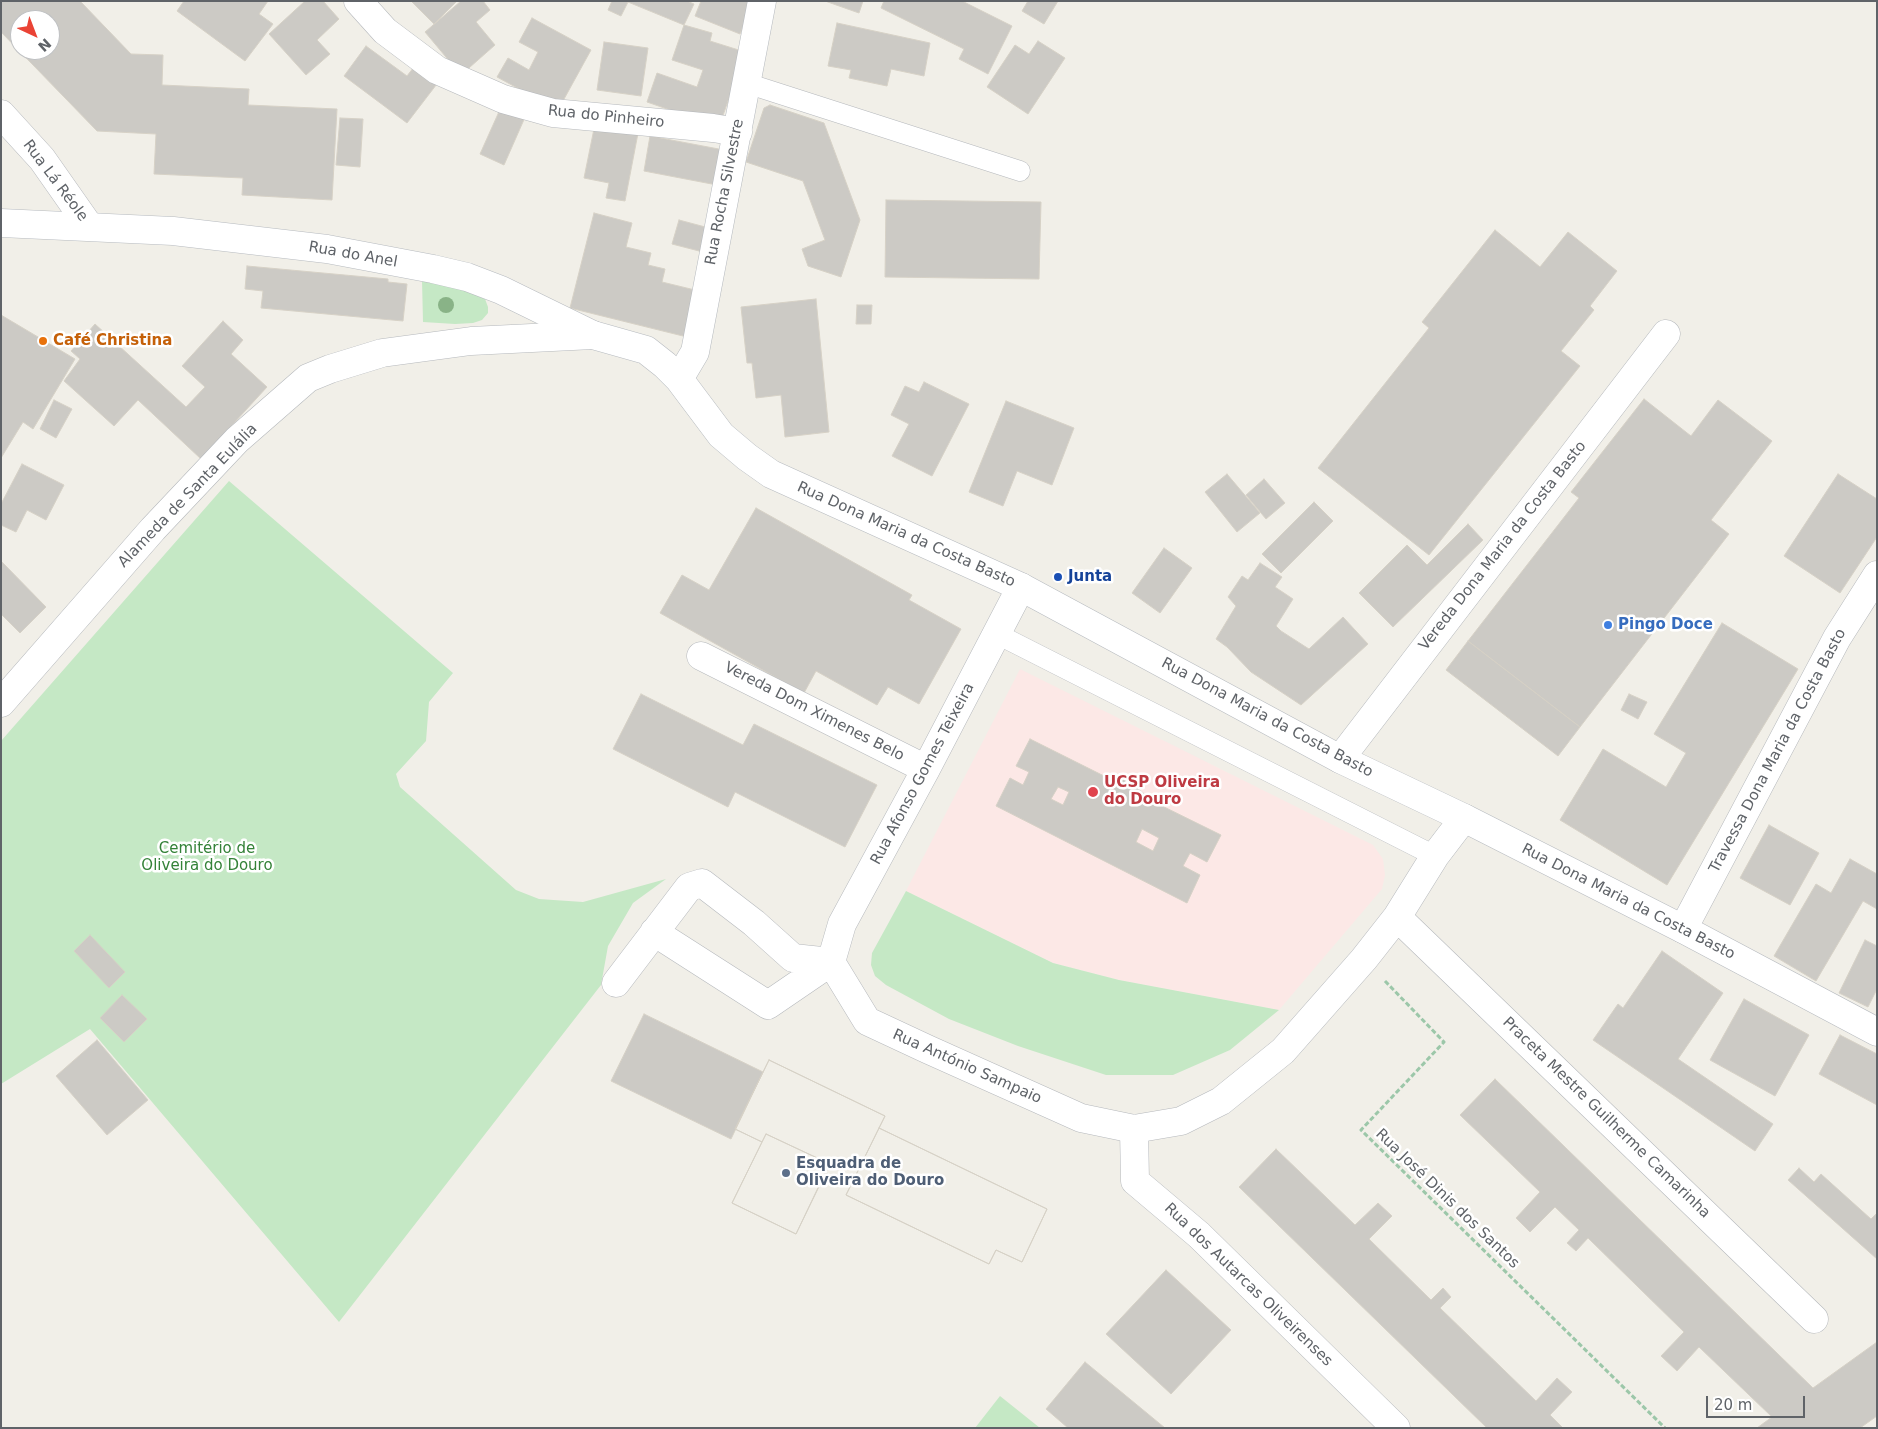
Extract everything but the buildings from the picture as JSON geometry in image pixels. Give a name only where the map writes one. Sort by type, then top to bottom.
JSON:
[{"type":"street","name":"Rua do Pinheiro","points":[[358,1],[385,31],[437,70],[503,98],[553,113],[738,132]]},
{"type":"street","name":"Rua Rocha Silvestre","points":[[679,380],[695,352],[762,1]]},
{"type":"street","name":"Rua Lá Réole","points":[[1,114],[42,159],[89,226]]},
{"type":"street","name":"Rua do Anel","points":[[1,223],[173,231],[327,249],[433,269],[467,277],[501,290],[592,335],[646,350],[665,365],[679,380]]},
{"type":"street","name":"Vereda Dona Maria da Costa Basto","points":[[1340,759],[1666,334]]},
{"type":"street","name":"Alameda de Santa Eulália","points":[[1,703],[153,529],[237,440],[308,378],[382,353],[471,341],[592,335]]},
{"type":"street","name":"Rua Dona Maria da Costa Basto","points":[[679,380],[721,435],[747,458],[771,474],[1021,587],[1340,759],[1464,818],[1683,929],[1877,1032]]},
{"type":"street","name":"Travessa Dona Maria da Costa Basto","points":[[1683,929],[1837,638],[1877,575]]},
{"type":"street","name":"Rua Afonso Gomes Teixeira","points":[[831,962],[842,924],[1021,587]]},
{"type":"street","name":"Vereda Dom Ximenes Belo","points":[[701,656],[926,768]]},
{"type":"street","points":[[1134,1129],[1181,1121],[1221,1101],[1283,1051],[1364,959],[1397,917],[1435,856],[1464,818]]},
{"type":"street","points":[[616,983],[690,887],[702,883],[754,923],[793,958],[831,962]]},
{"type":"street","name":"Praceta Mestre Guilherme Camarinha","points":[[1397,917],[1814,1319]]},
{"type":"street","points":[[654,932],[768,1005],[831,962]]},
{"type":"street","name":"Rua António Sampaio","points":[[831,962],[867,1021],[1081,1118],[1134,1129]]},
{"type":"street","name":"Rua dos Autarcas Oliveirenses","points":[[1134,1129],[1135,1181],[1198,1235],[1396,1428]]},
{"type":"lane","points":[[746,83],[1020,171]]},
{"type":"lane","points":[[997,634],[1435,856]]},
{"type":"path","name":"Rua José Dinis dos Santos","points":[[1364,959],[1444,1042],[1361,1130],[1665,1428]]},
{"type":"shaded area","points":[[1020,669],[1373,845],[1383,859],[1385,875],[1382,889],[1279,1010],[1119,980],[1053,963],[906,891]]},
{"type":"green space","points":[[422,280],[462,289],[485,299],[488,313],[482,320],[473,323],[423,322]]},
{"type":"green space","name":"Cemitério de Oliveira do Douro","points":[[229,481],[453,673],[429,702],[426,741],[396,774],[400,787],[516,890],[539,899],[583,902],[666,879],[633,903],[608,946],[601,985],[339,1322],[90,1029],[1,1084],[1,741]]},
{"type":"green space","points":[[906,891],[1053,963],[1119,980],[1279,1010],[1230,1050],[1173,1075],[1106,1075],[1018,1046],[949,1019],[886,985],[875,976],[871,965],[872,953]]},
{"type":"green space","points":[[1000,1396],[1040,1428],[975,1428]]},
{"type":"place","name":"Café Christina","points":[[43,341]]},
{"type":"place","name":"Junta","points":[[1058,577]]},
{"type":"place","name":"Pingo Doce","points":[[1608,625]]},
{"type":"place","name":"UCSP Oliveira do Douro","points":[[1093,792]]},
{"type":"place","name":"Esquadra de Oliveira do Douro","points":[[786,1173]]}]
